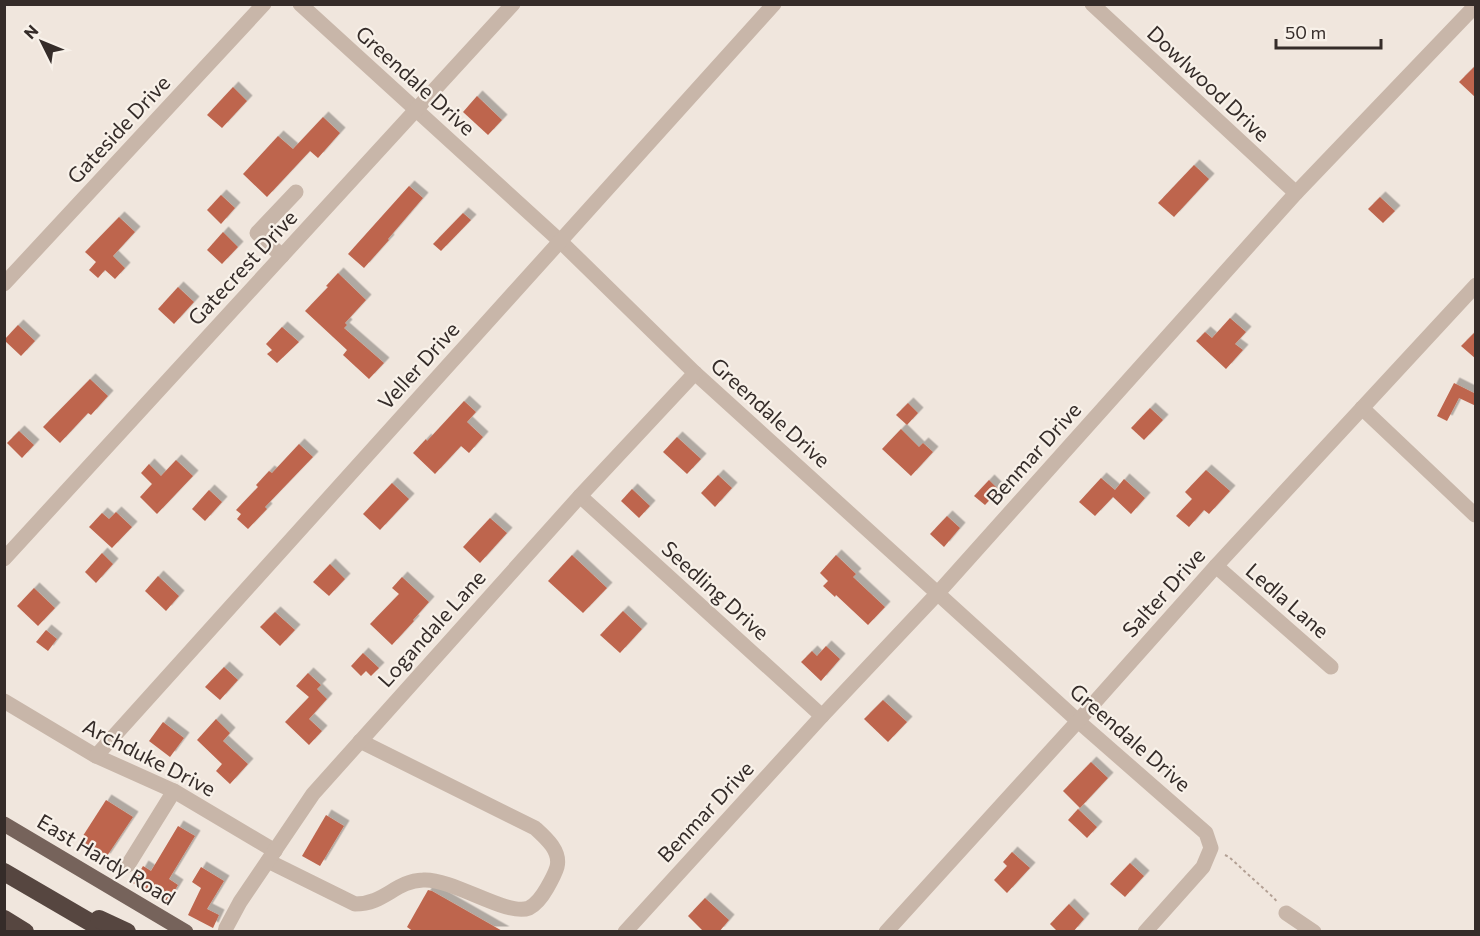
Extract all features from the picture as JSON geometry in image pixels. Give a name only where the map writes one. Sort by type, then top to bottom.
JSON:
[{"type":"highway","points":[[4,872],[107,932]]},
{"type":"highway","points":[[49,897],[127,932]]},
{"type":"highway","points":[[4,919],[25,932]]},
{"type":"main road","name":"East Hardy Road","points":[[4,824],[186,932]]},
{"type":"street","name":"Gateside Drive","points":[[4,284],[264,4]]},
{"type":"street","name":"Greendale Drive","points":[[300,4],[560,242],[695,373],[1078,721],[1206,833],[1211,848]]},
{"type":"street","name":"Gatecrest Drive","points":[[4,559],[513,4]]},
{"type":"street","name":"Veller Drive","points":[[96,756],[774,4]]},
{"type":"street","name":"Dowlwood Drive","points":[[1092,4],[1296,193]]},
{"type":"street","name":"Benmar Drive","points":[[625,932],[937,594],[1296,193],[1476,5]]},
{"type":"street","points":[[282,256],[257,233],[296,192]]},
{"type":"street","name":"Salter Drive","points":[[886,932],[1216,566],[1476,285]]},
{"type":"street","name":"Logandale Lane","points":[[225,932],[240,902],[313,794],[580,496],[695,373]]},
{"type":"street","points":[[1362,408],[1475,515]]},
{"type":"street","name":"Seedling Drive","points":[[580,496],[822,716]]},
{"type":"street","name":"Ledla Lane","points":[[1216,566],[1331,667]]},
{"type":"street","name":"Archduke Drive","points":[[4,701],[96,756],[174,791],[271,856],[355,904],[366,904],[382,898],[412,880],[426,879],[445,882],[506,907],[522,910],[531,907],[539,900],[554,876],[558,864],[556,852],[535,828],[360,741]]},
{"type":"street","points":[[128,865],[174,791]]},
{"type":"street","points":[[1145,932],[1203,867],[1211,848]]},
{"type":"street","points":[[1286,913],[1314,932]]},
{"type":"path","points":[[1211,848],[1228,857],[1274,898],[1286,913]]},
{"type":"building","points":[[1476,65],[1476,98],[1459,82]]},
{"type":"building","points":[[233,87],[247,101],[222,128],[207,115]]},
{"type":"building","points":[[477,96],[502,120],[488,135],[463,112]]},
{"type":"building","points":[[323,117],[340,133],[318,158],[310,151],[267,197],[243,174],[278,136],[293,149]]},
{"type":"building","points":[[1194,165],[1209,179],[1174,217],[1158,203]]},
{"type":"building","points":[[409,186],[423,198],[364,268],[348,254]]},
{"type":"building","points":[[221,195],[235,208],[221,224],[207,210]]},
{"type":"building","points":[[1380,197],[1395,211],[1383,223],[1368,209]]},
{"type":"building","points":[[463,213],[471,220],[441,251],[433,244]]},
{"type":"building","points":[[119,217],[135,232],[113,256],[125,268],[115,279],[105,270],[98,278],[89,270],[96,262],[85,252]]},
{"type":"building","points":[[223,232],[238,247],[222,264],[207,250]]},
{"type":"building","points":[[338,273],[366,300],[345,323],[347,325],[344,328],[384,363],[369,379],[343,355],[347,350],[305,311]]},
{"type":"building","points":[[178,287],[194,302],[174,324],[158,309]]},
{"type":"building","points":[[1230,318],[1246,332],[1235,344],[1243,350],[1226,369],[1196,341],[1205,332],[1212,338]]},
{"type":"building","points":[[18,325],[35,341],[21,356],[4,340]]},
{"type":"building","points":[[282,327],[299,342],[277,363],[267,354],[272,350],[266,344]]},
{"type":"building","points":[[1476,331],[1476,359],[1461,346]]},
{"type":"building","points":[[90,379],[108,396],[91,415],[88,413],[60,443],[43,427]]},
{"type":"building","points":[[1454,383],[1476,394],[1476,406],[1459,398],[1447,421],[1437,416]]},
{"type":"building","points":[[464,401],[476,412],[467,422],[483,437],[469,453],[461,446],[435,474],[413,453]]},
{"type":"building","points":[[908,403],[918,413],[907,425],[896,415]]},
{"type":"building","points":[[1150,408],[1163,420],[1144,440],[1131,428]]},
{"type":"building","points":[[901,429],[919,447],[923,443],[933,452],[911,476],[882,449]]},
{"type":"building","points":[[19,431],[34,445],[22,458],[7,443]]},
{"type":"building","points":[[677,437],[701,459],[687,474],[663,452]]},
{"type":"building","points":[[299,444],[313,457],[265,507],[267,509],[248,529],[237,519],[241,514],[236,510],[258,487],[256,485],[269,471],[272,473]]},
{"type":"building","points":[[176,460],[193,476],[157,514],[140,497],[152,484],[141,473],[149,464],[161,476]]},
{"type":"building","points":[[1206,470],[1230,491],[1209,514],[1204,510],[1189,527],[1176,516],[1192,499],[1185,492]]},
{"type":"building","points":[[718,475],[732,488],[715,507],[701,493]]},
{"type":"building","points":[[1101,478],[1115,490],[1124,479],[1145,498],[1131,514],[1113,497],[1095,516],[1079,502]]},
{"type":"building","points":[[989,480],[999,490],[985,505],[974,496]]},
{"type":"building","points":[[392,483],[409,499],[380,530],[363,514]]},
{"type":"building","points":[[632,489],[650,506],[639,518],[621,501]]},
{"type":"building","points":[[209,490],[222,502],[205,521],[192,509]]},
{"type":"building","points":[[116,512],[132,527],[112,548],[89,527],[102,513],[109,519]]},
{"type":"building","points":[[947,516],[960,528],[944,547],[930,534]]},
{"type":"building","points":[[490,518],[507,533],[480,563],[463,547]]},
{"type":"building","points":[[102,553],[113,564],[96,583],[85,572]]},
{"type":"building","points":[[572,555],[607,588],[583,613],[548,581]]},
{"type":"building","points":[[836,555],[856,574],[853,577],[885,607],[868,625],[823,586],[828,581],[820,573]]},
{"type":"building","points":[[330,564],[345,579],[329,596],[313,582]]},
{"type":"building","points":[[158,576],[179,596],[166,611],[145,591]]},
{"type":"building","points":[[402,577],[429,602],[392,645],[370,624],[399,594],[392,588]]},
{"type":"building","points":[[34,588],[55,608],[38,626],[17,606]]},
{"type":"building","points":[[623,611],[642,629],[620,653],[600,635]]},
{"type":"building","points":[[275,612],[295,630],[280,646],[260,627]]},
{"type":"building","points":[[46,630],[57,639],[48,651],[36,642]]},
{"type":"building","points":[[826,646],[840,659],[821,681],[801,662],[812,651],[817,656]]},
{"type":"building","points":[[363,653],[379,668],[371,676],[366,671],[361,676],[351,666]]},
{"type":"building","points":[[224,667],[238,680],[220,700],[205,687]]},
{"type":"building","points":[[308,673],[321,685],[317,689],[327,699],[309,719],[322,731],[309,745],[285,722],[309,697],[296,686]]},
{"type":"building","points":[[883,700],[907,722],[888,742],[864,719]]},
{"type":"building","points":[[216,719],[230,733],[223,741],[248,764],[230,784],[216,771],[222,764],[197,740]]},
{"type":"building","points":[[163,722],[184,738],[170,757],[149,741]]},
{"type":"building","points":[[1091,762],[1108,778],[1080,808],[1063,791]]},
{"type":"building","points":[[106,800],[133,817],[105,859],[79,842]]},
{"type":"building","points":[[1078,809],[1097,827],[1087,838],[1068,820]]},
{"type":"building","points":[[326,815],[344,826],[320,866],[302,856]]},
{"type":"building","points":[[178,826],[195,836],[169,879],[178,885],[167,903],[133,883],[143,866],[151,871]]},
{"type":"building","points":[[1012,852],[1030,868],[1007,893],[994,880],[1007,866],[1003,862]]},
{"type":"building","points":[[1130,863],[1144,876],[1125,897],[1110,884]]},
{"type":"building","points":[[201,867],[224,881],[207,909],[219,915],[213,928],[188,915],[201,888],[192,882]]},
{"type":"building","points":[[428,890],[504,932],[414,932],[407,927]]},
{"type":"building","points":[[705,898],[729,920],[719,932],[704,932],[688,916]]},
{"type":"building","points":[[1069,904],[1084,919],[1073,932],[1058,932],[1050,924]]}]
